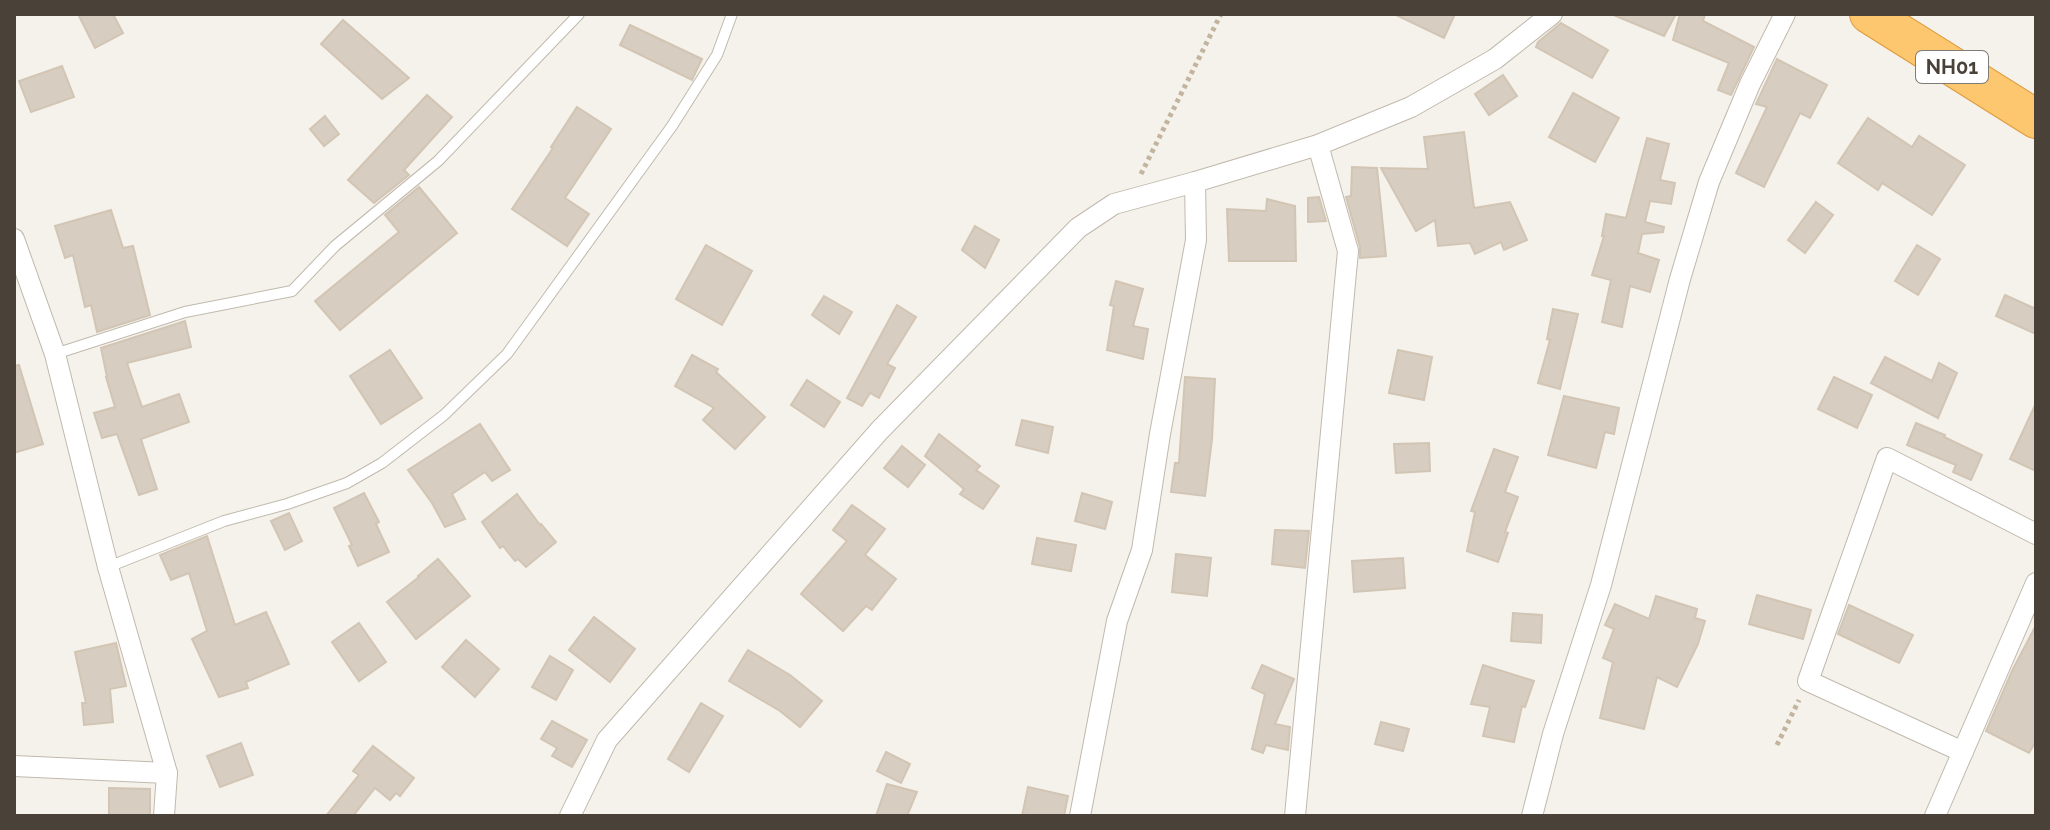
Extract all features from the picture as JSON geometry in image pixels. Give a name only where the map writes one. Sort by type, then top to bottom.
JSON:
[{"type":"highway","name":"NH01","points":[[1869,14],[2036,119]]},
{"type":"street","points":[[570,816],[607,740],[880,430],[1078,228],[1114,204],[1318,145],[1411,107],[1495,59],[1552,14]]},
{"type":"street","points":[[1532,816],[1553,734],[1601,585],[1680,279],[1709,182],[1750,84],[1785,14]]},
{"type":"street","points":[[1295,816],[1348,251],[1318,145]]},
{"type":"street","points":[[1080,816],[1117,621],[1142,550],[1196,240],[1195,182]]},
{"type":"street","points":[[14,239],[55,354],[108,567],[167,773],[164,816]]},
{"type":"street","points":[[1963,752],[1808,681],[1887,458],[2036,534]]},
{"type":"street","points":[[1935,816],[2036,583]]},
{"type":"street","points":[[14,766],[167,773]]},
{"type":"lane","points":[[55,354],[185,312],[292,291],[335,246],[438,161],[579,14]]},
{"type":"lane","points":[[108,567],[224,521],[347,483],[382,463],[444,415],[507,354],[672,126],[717,55],[732,14]]},
{"type":"path","points":[[1128,201],[1221,14]]},
{"type":"path","points":[[1777,745],[1808,681]]},
{"type":"building","points":[[78,14],[113,14],[123,33],[95,48]]},
{"type":"building","points":[[1394,14],[1455,14],[1444,38]]},
{"type":"building","points":[[1611,14],[1676,14],[1664,36]]},
{"type":"building","points":[[1680,14],[1705,14],[1703,21],[1754,47],[1731,95],[1718,90],[1729,63],[1673,40]]},
{"type":"building","points":[[343,20],[409,78],[382,99],[321,44]]},
{"type":"building","points":[[1561,23],[1608,50],[1592,78],[1536,47]]},
{"type":"building","points":[[630,25],[702,59],[692,80],[620,45]]},
{"type":"building","points":[[1777,59],[1827,85],[1810,118],[1800,113],[1764,187],[1736,173],[1767,107],[1756,104]]},
{"type":"building","points":[[62,66],[74,97],[31,112],[19,81]]},
{"type":"building","points":[[1503,75],[1517,96],[1489,115],[1475,94]]},
{"type":"building","points":[[1573,93],[1619,118],[1595,162],[1549,137]]},
{"type":"building","points":[[427,95],[452,117],[404,170],[409,175],[374,203],[348,180]]},
{"type":"building","points":[[577,107],[611,129],[565,198],[589,214],[567,246],[512,209]]},
{"type":"building","points":[[325,116],[339,134],[324,146],[310,129]]},
{"type":"building","points":[[1868,118],[1912,147],[1919,136],[1965,165],[1932,215],[1882,183],[1878,190],[1838,163]]},
{"type":"building","points":[[1464,132],[1474,208],[1510,202],[1527,240],[1504,250],[1501,242],[1475,254],[1470,243],[1438,246],[1435,220],[1416,231],[1381,168],[1428,169],[1424,137]]},
{"type":"building","points":[[1647,138],[1669,144],[1660,180],[1675,183],[1671,204],[1650,201],[1645,222],[1664,227],[1663,232],[1642,234],[1638,253],[1659,260],[1650,292],[1630,286],[1622,327],[1602,322],[1611,280],[1592,275],[1604,236],[1606,214],[1626,218]]},
{"type":"building","points":[[1352,167],[1377,168],[1386,256],[1360,258],[1360,247],[1346,197],[1351,196]]},
{"type":"building","points":[[419,187],[457,233],[340,330],[315,301],[399,232],[385,215]]},
{"type":"building","points":[[1319,197],[1326,221],[1308,222],[1308,198]]},
{"type":"building","points":[[1267,199],[1295,206],[1296,261],[1229,261],[1227,209],[1266,211]]},
{"type":"building","points":[[1816,202],[1833,215],[1805,253],[1788,240]]},
{"type":"building","points":[[111,210],[123,248],[133,246],[150,315],[97,332],[91,305],[85,307],[73,255],[65,258],[55,226]]},
{"type":"building","points":[[975,226],[999,240],[985,268],[962,250]]},
{"type":"building","points":[[706,245],[752,271],[722,325],[676,299]]},
{"type":"building","points":[[1917,245],[1940,259],[1918,295],[1895,281]]},
{"type":"building","points":[[1116,281],[1143,289],[1133,326],[1148,329],[1143,359],[1107,350],[1114,306],[1110,305]]},
{"type":"building","points":[[2005,295],[2036,309],[2036,334],[1996,316]]},
{"type":"building","points":[[824,296],[852,312],[839,334],[812,315]]},
{"type":"building","points":[[897,305],[916,317],[887,364],[895,368],[879,398],[870,393],[862,406],[847,398]]},
{"type":"building","points":[[1553,309],[1578,314],[1560,389],[1538,383],[1550,340],[1547,339]]},
{"type":"building","points":[[185,321],[191,347],[127,363],[142,407],[179,394],[189,422],[141,439],[157,489],[139,495],[117,434],[102,438],[94,413],[115,407],[101,348]]},
{"type":"building","points":[[390,350],[422,398],[381,424],[350,376]]},
{"type":"building","points":[[1398,350],[1432,357],[1424,400],[1389,393]]},
{"type":"building","points":[[692,355],[718,369],[716,372],[765,417],[735,449],[703,420],[714,408],[675,386]]},
{"type":"building","points":[[1885,357],[1932,381],[1939,363],[1957,373],[1938,418],[1871,383]]},
{"type":"building","points":[[19,365],[43,444],[14,453],[14,366]]},
{"type":"building","points":[[1185,377],[1215,379],[1205,496],[1171,492],[1175,463],[1179,463]]},
{"type":"building","points":[[1834,377],[1872,395],[1857,428],[1818,409]]},
{"type":"building","points":[[807,380],[840,402],[824,427],[791,405]]},
{"type":"building","points":[[1564,396],[1619,408],[1614,434],[1605,432],[1596,468],[1548,455]]},
{"type":"building","points":[[2036,403],[2036,471],[2010,459]]},
{"type":"building","points":[[1022,420],[1053,427],[1048,453],[1016,445]]},
{"type":"building","points":[[1916,423],[1982,455],[1971,480],[1953,472],[1956,465],[1907,445]]},
{"type":"building","points":[[480,424],[510,470],[492,481],[485,472],[452,494],[465,519],[445,527],[408,470]]},
{"type":"building","points":[[939,434],[980,466],[976,470],[999,486],[983,509],[960,494],[964,489],[925,456]]},
{"type":"building","points":[[1429,443],[1430,471],[1396,473],[1394,444]]},
{"type":"building","points":[[902,446],[925,465],[908,487],[884,468]]},
{"type":"building","points":[[1494,449],[1518,457],[1505,492],[1518,497],[1498,562],[1467,551],[1475,512],[1471,511]]},
{"type":"building","points":[[364,493],[379,522],[376,524],[389,552],[358,566],[349,546],[352,545],[334,508]]},
{"type":"building","points":[[1082,493],[1112,502],[1105,529],[1075,521]]},
{"type":"building","points":[[517,494],[556,542],[526,567],[518,559],[515,561],[503,546],[500,548],[482,522]]},
{"type":"building","points":[[852,505],[885,529],[865,555],[896,579],[872,610],[866,606],[843,631],[801,594],[847,541],[833,530]]},
{"type":"building","points":[[289,513],[302,541],[285,550],[271,521]]},
{"type":"building","points":[[1275,530],[1309,531],[1305,568],[1272,564]]},
{"type":"building","points":[[207,536],[235,625],[266,612],[289,664],[246,682],[248,688],[219,697],[192,639],[207,631],[189,573],[171,580],[160,555]]},
{"type":"building","points":[[1037,538],[1076,545],[1071,571],[1032,564]]},
{"type":"building","points":[[1176,554],[1211,558],[1207,596],[1172,592]]},
{"type":"building","points":[[1403,558],[1405,588],[1354,592],[1352,561]]},
{"type":"building","points":[[438,559],[470,596],[416,639],[387,602]]},
{"type":"building","points":[[1757,595],[1811,610],[1803,639],[1749,624]]},
{"type":"building","points":[[1656,596],[1697,609],[1695,618],[1705,621],[1698,644],[1677,687],[1657,677],[1644,729],[1600,718],[1613,662],[1603,658],[1614,629],[1605,625],[1615,604],[1649,619]]},
{"type":"building","points":[[1849,605],[1913,635],[1899,663],[1838,634]]},
{"type":"building","points":[[1513,613],[1542,615],[1541,643],[1511,641]]},
{"type":"building","points":[[594,617],[635,649],[610,682],[569,650]]},
{"type":"building","points":[[359,623],[386,662],[359,681],[332,642]]},
{"type":"building","points":[[2036,625],[2036,741],[2029,753],[1986,731]]},
{"type":"building","points":[[466,640],[499,669],[475,697],[442,667]]},
{"type":"building","points":[[116,643],[126,686],[110,689],[113,722],[84,725],[82,703],[86,703],[75,652]]},
{"type":"building","points":[[748,650],[790,675],[822,701],[800,727],[780,711],[729,681]]},
{"type":"building","points":[[550,656],[573,670],[556,700],[532,687]]},
{"type":"building","points":[[1262,665],[1294,679],[1275,724],[1290,727],[1288,750],[1266,745],[1263,753],[1252,749],[1265,694],[1252,688]]},
{"type":"building","points":[[1483,665],[1534,681],[1525,707],[1522,706],[1514,742],[1483,736],[1490,707],[1471,704]]},
{"type":"building","points":[[701,703],[723,716],[689,772],[668,759]]},
{"type":"building","points":[[552,721],[587,740],[572,767],[552,756],[557,748],[541,739]]},
{"type":"building","points":[[1381,722],[1409,729],[1403,751],[1375,744]]},
{"type":"building","points":[[241,743],[253,775],[220,787],[207,756]]},
{"type":"building","points":[[373,746],[414,778],[400,796],[396,793],[390,800],[375,788],[353,816],[326,816],[359,775],[353,771]]},
{"type":"building","points":[[886,752],[910,764],[901,783],[877,771]]},
{"type":"building","points":[[887,784],[917,792],[907,816],[876,816]]},
{"type":"building","points":[[1028,787],[1068,796],[1064,816],[1022,816]]},
{"type":"building","points":[[109,788],[150,789],[150,816],[109,816]]}]
